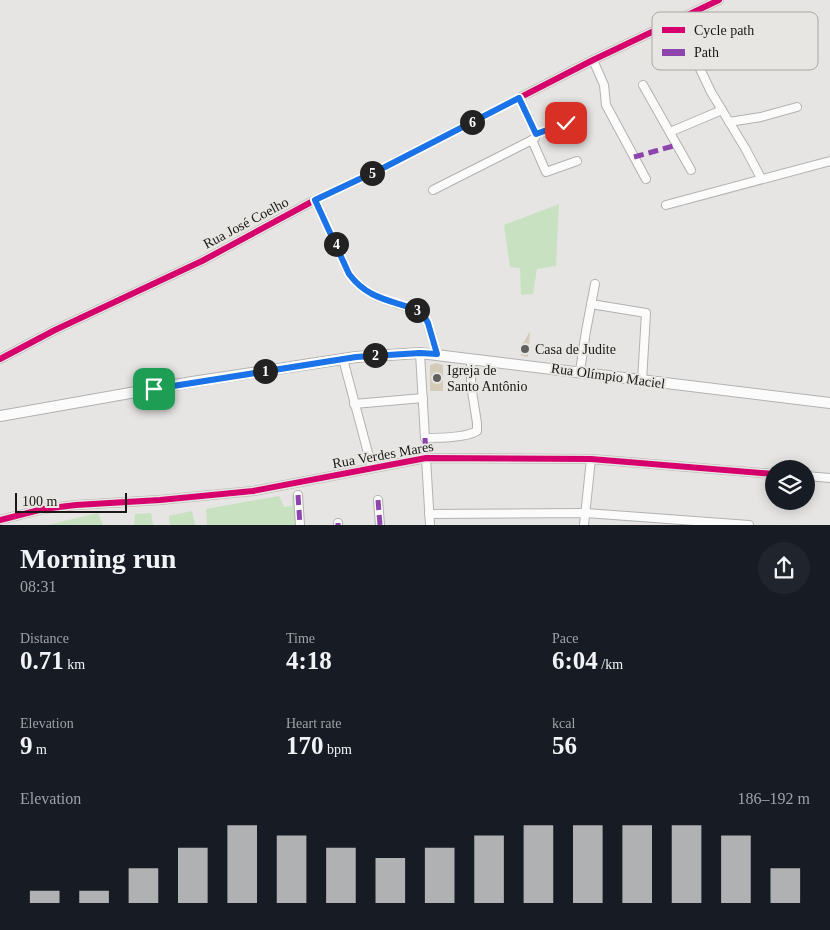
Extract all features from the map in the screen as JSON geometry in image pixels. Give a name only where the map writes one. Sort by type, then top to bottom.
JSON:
[{"type":"main road","name":"Rua Olímpio Maciel","points":[[0,416],[192,382],[343,359],[420,353],[580,371],[642,381],[830,404]]},
{"type":"street","name":"Rua José Coelho","points":[[694,12],[719,0]]},
{"type":"street","name":"Rua José Coelho","points":[[0,359],[55,330],[202,261],[315,200],[385,167],[593,60],[652,32]]},
{"type":"street","points":[[593,60],[604,84],[606,105],[646,179]]},
{"type":"street","points":[[701,70],[711,92],[761,178]]},
{"type":"street","points":[[643,85],[692,170]]},
{"type":"street","points":[[519,98],[546,172],[577,161]]},
{"type":"street","points":[[729,122],[761,117],[797,107]]},
{"type":"street","points":[[670,132],[722,110]]},
{"type":"street","points":[[433,190],[534,137],[566,123],[574,125]]},
{"type":"street","points":[[666,205],[830,160]]},
{"type":"street","points":[[315,200],[354,282],[380,299],[422,312],[428,323],[437,354]]},
{"type":"street","points":[[580,371],[595,284]]},
{"type":"street","points":[[592,304],[646,313],[642,381]]},
{"type":"street","points":[[420,353],[425,438],[455,436],[475,433],[477,431],[471,385],[471,358]]},
{"type":"street","points":[[343,359],[372,468]]},
{"type":"street","points":[[354,404],[423,398]]},
{"type":"street","points":[[426,458],[430,525]]},
{"type":"street","name":"Rua Verdes Mares","points":[[0,520],[43,509],[76,505],[160,500],[254,491],[426,458],[591,460],[765,473]]},
{"type":"street","points":[[584,525],[591,460]]},
{"type":"street","points":[[815,477],[830,478]]},
{"type":"street","points":[[298,495],[300,525]]},
{"type":"street","points":[[378,500],[380,525]]},
{"type":"street","points":[[430,514],[586,513],[749,525]]},
{"type":"green space","points":[[559,204],[556,266],[537,269],[533,294],[521,295],[520,268],[510,267],[504,225]]},
{"type":"green space","points":[[301,492],[302,525],[207,525],[206,509],[279,496],[284,507],[292,506],[292,495]]},
{"type":"green space","points":[[192,511],[195,525],[170,525],[169,516]]},
{"type":"green space","points":[[98,513],[103,525],[48,525]]},
{"type":"green space","points":[[151,513],[153,525],[134,525],[135,514]]},
{"type":"building","name":"Casa de Judite","points":[[530,331],[528,357],[521,356],[523,342]]},
{"type":"building","name":"Igreja de Santo Antônio","points":[[436,363],[443,365],[443,391],[430,391],[430,365]]},
{"type":"marked path","points":[[634,157],[677,145]]},
{"type":"marked path","points":[[425,438],[426,458]]},
{"type":"marked path","points":[[298,495],[300,525]]},
{"type":"marked path","points":[[378,500],[380,525]]},
{"type":"cycle path","points":[[694,12],[719,0]]},
{"type":"cycle path","points":[[0,359],[55,330],[202,261],[315,200],[385,167],[593,60],[652,32]]},
{"type":"cycle path","points":[[0,520],[43,509],[76,505],[160,500],[253,491],[426,458],[591,459],[765,473]]},
{"type":"place","name":"Casa de Judite","points":[[525,349]]},
{"type":"place","name":"Igreja de Santo Antônio","points":[[437,378]]},
{"type":"route","points":[[154,389],[356,357],[388,354],[437,354],[426,316],[422,312],[380,299],[354,282],[315,200],[385,167],[519,98],[536,134],[566,123]]}]
